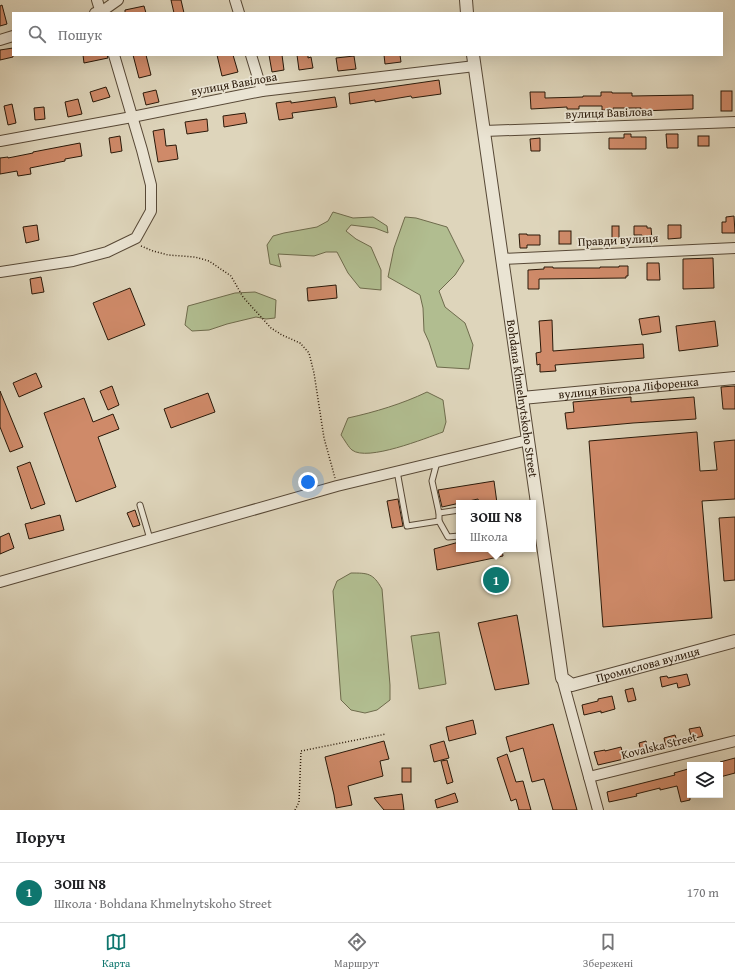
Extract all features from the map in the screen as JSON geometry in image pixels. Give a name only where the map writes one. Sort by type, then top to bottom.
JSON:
[{"type":"street","points":[[97,0],[99,12]]},
{"type":"street","points":[[100,12],[118,0]]},
{"type":"street","points":[[235,0],[239,12]]},
{"type":"street","points":[[466,0],[467,12]]},
{"type":"street","points":[[0,40],[12,36]]},
{"type":"street","points":[[0,272],[73,261],[107,252],[136,238],[151,211],[151,185],[114,56]]},
{"type":"street","points":[[251,56],[262,91]]},
{"type":"street","name":"вулиця Вавілова","points":[[0,141],[262,91],[474,60]]},
{"type":"street","name":"Bohdana Khmelnytskoho Street","points":[[474,60],[562,678],[598,810]]},
{"type":"street","name":"вулиця Вавілова","points":[[484,131],[735,122]]},
{"type":"street","name":"Правди вулиця","points":[[502,259],[735,248]]},
{"type":"street","name":"вулиця Віктора Ліфоренка","points":[[522,398],[735,378]]},
{"type":"street","points":[[0,582],[337,486],[528,440]]},
{"type":"street","name":"Промислова вулиця","points":[[562,678],[572,684],[735,641]]},
{"type":"street","name":"Kovalska Street","points":[[589,777],[735,741]]},
{"type":"lane","points":[[437,462],[432,481],[439,513],[439,521],[448,537],[456,536]]},
{"type":"lane","points":[[397,471],[407,526],[439,521]]},
{"type":"lane","points":[[140,505],[150,539]]},
{"type":"lane","points":[[439,513],[456,510]]},
{"type":"path","points":[[128,242],[168,255],[196,257],[209,261],[231,276],[243,297],[271,328],[282,336],[300,343],[308,353],[314,373],[324,438],[337,486]]},
{"type":"path","points":[[295,810],[299,802],[301,751],[386,734]]},
{"type":"green space","points":[[333,212],[353,218],[373,217],[387,226],[388,233],[375,228],[351,225],[346,231],[356,239],[371,247],[381,270],[381,290],[360,288],[348,273],[337,252],[326,252],[314,256],[278,254],[281,267],[270,264],[267,245],[273,236],[317,227],[328,221]]},
{"type":"green space","points":[[405,217],[416,218],[447,227],[464,261],[455,275],[439,291],[445,307],[465,323],[473,345],[469,369],[437,367],[424,331],[423,308],[420,295],[388,277],[394,248]]},
{"type":"green space","points":[[255,292],[276,300],[275,318],[266,319],[256,317],[209,330],[192,331],[185,325],[188,306],[235,293]]},
{"type":"green space","points":[[427,392],[443,400],[446,422],[443,432],[397,448],[370,453],[360,453],[352,450],[341,435],[348,418],[388,407]]},
{"type":"green space","points":[[351,573],[370,575],[376,580],[382,589],[390,700],[377,710],[365,713],[351,710],[341,700],[333,591],[337,581]]},
{"type":"green space","points":[[439,632],[446,684],[419,689],[411,636]]},
{"type":"building","points":[[171,0],[181,0],[184,12],[174,12]]},
{"type":"building","points":[[2,5],[7,24],[0,26],[0,6]]},
{"type":"building","points":[[144,6],[146,12],[125,12],[125,10]]},
{"type":"building","points":[[12,48],[13,57],[0,60],[0,50]]},
{"type":"building","points":[[83,56],[107,56],[108,58],[84,63]]},
{"type":"building","points":[[133,56],[146,56],[151,75],[139,78]]},
{"type":"building","points":[[217,56],[233,56],[238,72],[222,76]]},
{"type":"building","points":[[269,56],[282,56],[284,70],[272,72]]},
{"type":"building","points":[[297,56],[308,56],[308,58],[311,57],[313,68],[299,70]]},
{"type":"building","points":[[354,56],[356,69],[338,71],[336,58]]},
{"type":"building","points":[[384,56],[400,56],[401,62],[385,64]]},
{"type":"building","points":[[439,80],[441,94],[412,98],[411,96],[375,102],[375,100],[350,104],[349,93]]},
{"type":"building","points":[[106,87],[110,97],[93,102],[90,92]]},
{"type":"building","points":[[156,90],[159,102],[146,105],[143,93]]},
{"type":"building","points":[[721,91],[732,91],[732,111],[721,111]]},
{"type":"building","points":[[530,92],[545,92],[545,98],[601,96],[601,92],[632,93],[632,96],[693,95],[693,109],[641,111],[641,108],[613,108],[613,110],[602,110],[602,106],[579,106],[579,109],[567,109],[567,107],[531,109]]},
{"type":"building","points":[[335,97],[337,107],[292,113],[293,118],[279,120],[276,103],[291,101],[291,103]]},
{"type":"building","points":[[78,99],[82,114],[68,117],[65,102]]},
{"type":"building","points":[[12,104],[16,123],[8,125],[4,106]]},
{"type":"building","points":[[44,107],[45,119],[35,120],[34,108]]},
{"type":"building","points":[[245,113],[247,123],[224,127],[223,116]]},
{"type":"building","points":[[207,119],[208,131],[187,134],[185,122]]},
{"type":"building","points":[[164,129],[166,146],[176,145],[178,159],[158,162],[153,131]]},
{"type":"building","points":[[624,134],[631,134],[631,137],[646,137],[646,149],[609,149],[609,138],[624,138]]},
{"type":"building","points":[[666,134],[678,134],[678,148],[667,148]]},
{"type":"building","points":[[120,136],[122,151],[111,153],[109,138]]},
{"type":"building","points":[[698,136],[709,136],[709,146],[698,146]]},
{"type":"building","points":[[540,138],[540,151],[531,151],[530,139]]},
{"type":"building","points":[[80,143],[82,156],[30,168],[31,174],[18,176],[17,171],[0,174],[0,158],[8,158]]},
{"type":"building","points":[[734,216],[735,233],[722,233],[722,222],[726,222],[726,217]]},
{"type":"building","points":[[37,225],[39,240],[26,243],[23,227]]},
{"type":"building","points":[[668,225],[681,225],[681,238],[668,239]]},
{"type":"building","points":[[612,226],[619,226],[619,239],[612,239]]},
{"type":"building","points":[[634,226],[647,226],[647,228],[651,228],[652,239],[642,239],[642,235],[634,235]]},
{"type":"building","points":[[559,231],[571,231],[571,244],[559,244]]},
{"type":"building","points":[[519,234],[540,235],[540,245],[527,245],[527,248],[520,248]]},
{"type":"building","points":[[713,258],[714,288],[683,289],[683,259]]},
{"type":"building","points":[[647,263],[659,263],[660,280],[647,280]]},
{"type":"building","points":[[628,266],[628,276],[626,276],[626,278],[539,279],[539,289],[528,289],[528,270],[544,269],[544,267],[600,268]]},
{"type":"building","points":[[41,277],[44,292],[32,294],[30,279]]},
{"type":"building","points":[[336,285],[337,298],[308,301],[307,288]]},
{"type":"building","points":[[130,288],[145,325],[108,340],[93,303]]},
{"type":"building","points":[[659,316],[661,332],[642,335],[639,319]]},
{"type":"building","points":[[552,320],[553,351],[643,344],[644,358],[555,365],[556,371],[540,372],[540,364],[537,365],[536,353],[541,352],[539,321]]},
{"type":"building","points":[[715,321],[718,346],[679,351],[676,326]]},
{"type":"building","points":[[36,373],[42,387],[19,397],[13,383]]},
{"type":"building","points":[[112,386],[119,405],[108,410],[100,391]]},
{"type":"building","points":[[735,386],[735,409],[723,409],[721,387]]},
{"type":"building","points":[[0,391],[23,447],[10,452],[0,427]]},
{"type":"building","points":[[208,393],[215,412],[171,428],[164,409]]},
{"type":"building","points":[[631,397],[631,402],[694,397],[696,419],[567,429],[565,413],[574,412],[573,402]]},
{"type":"building","points":[[84,398],[93,422],[113,414],[119,429],[98,437],[116,487],[76,502],[44,413]]},
{"type":"building","points":[[697,432],[700,471],[717,470],[714,442],[735,440],[735,499],[702,501],[712,618],[603,627],[589,441]]},
{"type":"building","points":[[30,462],[45,504],[31,509],[17,467]]},
{"type":"building","points":[[494,481],[497,500],[456,500],[456,504],[442,507],[438,490]]},
{"type":"building","points":[[398,499],[403,526],[392,528],[387,501]]},
{"type":"building","points":[[135,510],[140,525],[133,527],[127,513]]},
{"type":"building","points":[[60,515],[64,530],[29,539],[25,524]]},
{"type":"building","points":[[735,517],[735,580],[724,581],[719,518]]},
{"type":"building","points":[[9,533],[14,548],[0,554],[0,537]]},
{"type":"building","points":[[456,543],[456,552],[502,552],[503,556],[437,570],[434,549]]},
{"type":"building","points":[[517,615],[529,684],[495,690],[478,623]]},
{"type":"building","points":[[687,674],[690,685],[678,688],[677,683],[662,687],[660,677],[667,676],[668,678]]},
{"type":"building","points":[[633,688],[636,700],[628,702],[625,690]]},
{"type":"building","points":[[612,696],[615,709],[601,713],[601,711],[584,715],[582,705]]},
{"type":"building","points":[[473,720],[476,734],[449,741],[446,727]]},
{"type":"building","points":[[553,724],[577,810],[553,810],[544,779],[532,782],[523,748],[510,752],[506,737]]},
{"type":"building","points":[[700,727],[703,736],[692,739],[689,729]]},
{"type":"building","points":[[675,735],[678,744],[666,747],[664,738]]},
{"type":"building","points":[[384,741],[389,759],[380,761],[383,776],[348,786],[352,805],[336,808],[325,757]]},
{"type":"building","points":[[444,741],[449,758],[434,762],[430,745]]},
{"type":"building","points":[[646,741],[649,751],[641,753],[639,743]]},
{"type":"building","points":[[621,747],[624,759],[598,765],[594,752]]},
{"type":"building","points":[[507,754],[516,782],[523,781],[531,810],[519,810],[516,799],[511,801],[497,758]]},
{"type":"building","points":[[735,758],[735,773],[723,776],[723,762],[720,762]]},
{"type":"building","points":[[447,760],[453,782],[447,784],[441,761]]},
{"type":"building","points":[[402,768],[411,768],[411,782],[402,782]]},
{"type":"building","points":[[687,769],[687,798],[690,798],[690,800],[681,802],[677,786],[660,790],[660,788],[636,794],[637,796],[609,802],[607,792],[675,775],[674,773]]},
{"type":"building","points":[[455,793],[458,802],[437,808],[435,800]]},
{"type":"building","points":[[402,794],[404,810],[384,810],[374,798]]},
{"type":"place","name":"ЗОШ N8","points":[[496,580]]}]
